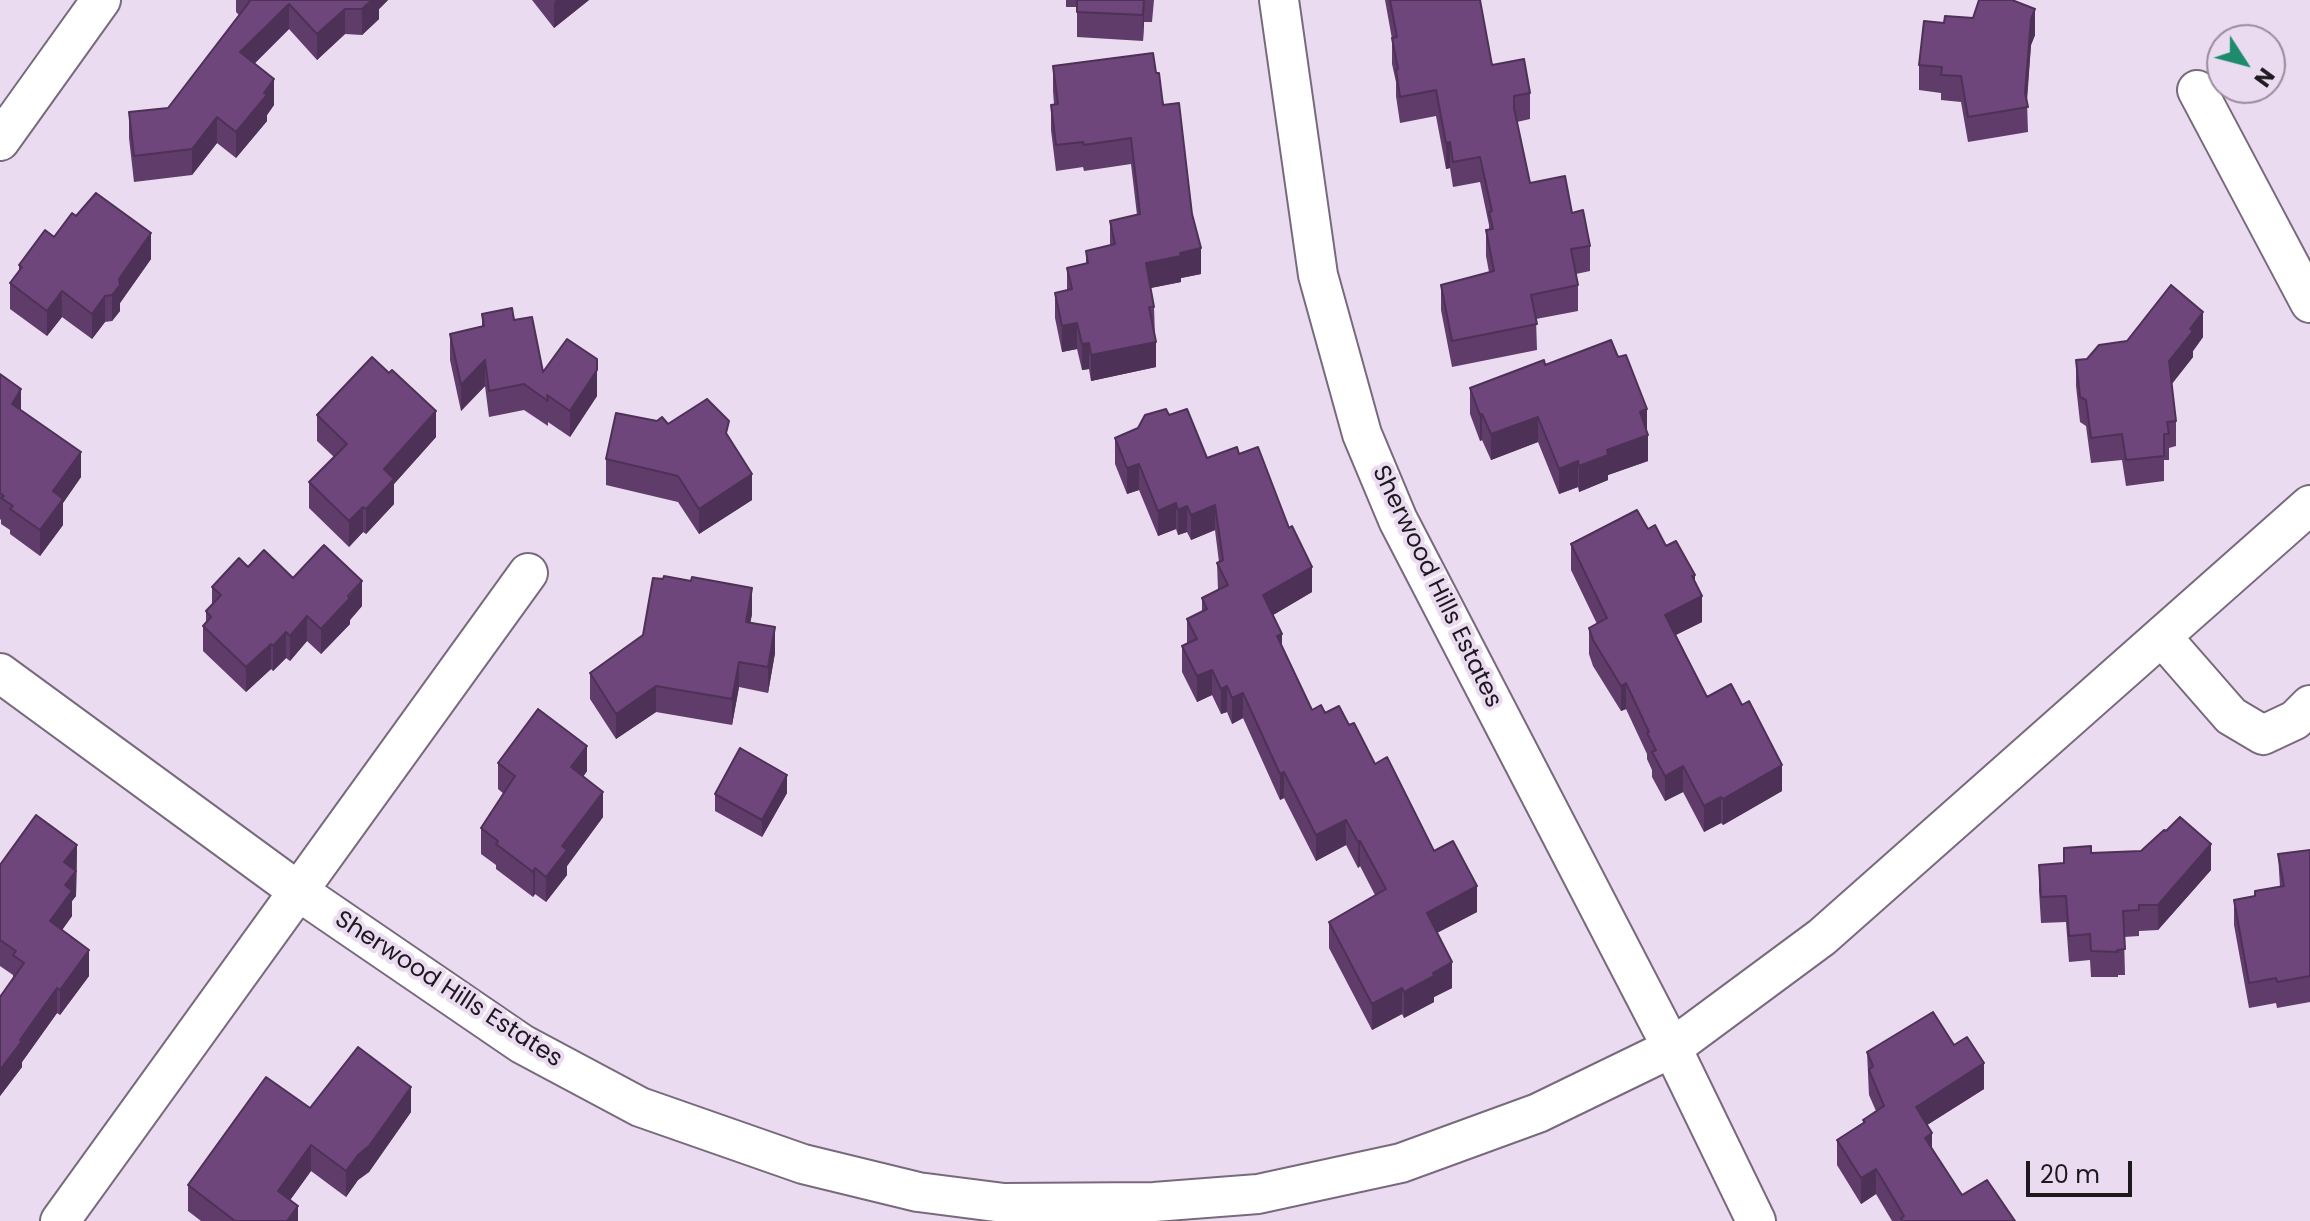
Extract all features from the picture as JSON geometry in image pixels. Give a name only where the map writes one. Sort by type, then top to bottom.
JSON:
[{"type":"street","points":[[0,141],[101,0]]},
{"type":"street","name":"Sherwood Hills Estates","points":[[1279,0],[1318,275],[1362,434],[1398,520],[1672,1048],[1756,1221]]},
{"type":"street","points":[[2197,90],[2310,303]]},
{"type":"street","name":"Sherwood Hills Estates","points":[[0,673],[298,891],[522,1044],[640,1107],[916,1207],[1154,1202],[1258,1194],[1401,1163],[1538,1113],[1672,1048],[1822,937],[2309,507]]},
{"type":"street","points":[[60,1221],[528,573]]},
{"type":"street","points":[[2162,637],[2231,716],[2263,735],[2295,720],[2310,705]]},
{"type":"building","points":[[249,0],[372,0],[362,9],[345,9],[317,34],[289,4],[240,52],[274,79],[264,93],[267,95],[236,132],[217,117],[192,149],[134,156],[129,112],[168,108]]},
{"type":"building","points":[[1077,0],[1144,0],[1143,15],[1077,12]]},
{"type":"building","points":[[1390,0],[1480,0],[1492,65],[1524,59],[1530,93],[1514,96],[1514,108],[1530,183],[1565,176],[1572,213],[1583,210],[1590,246],[1571,249],[1578,285],[1531,295],[1537,324],[1452,341],[1441,285],[1494,271],[1486,230],[1493,229],[1489,212],[1492,211],[1480,157],[1453,162],[1450,142],[1446,143],[1436,90],[1400,97],[1392,38],[1397,37]]},
{"type":"building","points":[[1979,0],[2012,0],[2035,9],[2031,19],[2025,93],[2028,107],[1968,117],[1961,76],[1941,75],[1942,67],[1919,65],[1924,21],[1944,23],[1945,16],[1973,18]]},
{"type":"building","points":[[1153,53],[1163,105],[1179,103],[1192,214],[1201,248],[1180,253],[1181,256],[1146,263],[1154,307],[1149,307],[1156,342],[1091,355],[1089,343],[1082,344],[1077,323],[1062,326],[1055,293],[1072,289],[1067,268],[1088,263],[1086,251],[1115,244],[1110,221],[1140,214],[1131,138],[1084,145],[1083,142],[1056,145],[1051,105],[1058,104],[1053,66]]},
{"type":"building","points":[[96,193],[151,233],[119,279],[120,285],[112,295],[105,296],[92,314],[62,291],[47,311],[10,283],[22,267],[19,265],[45,230],[54,237],[72,213],[76,216]]},
{"type":"building","points":[[2171,285],[2203,312],[2190,329],[2193,331],[2169,361],[2176,421],[2167,422],[2169,434],[2164,434],[2164,456],[2126,460],[2122,434],[2091,438],[2086,400],[2080,397],[2076,360],[2087,359],[2099,345],[2127,341]]},
{"type":"building","points":[[512,308],[514,320],[532,317],[543,372],[567,339],[597,359],[597,370],[570,411],[547,395],[548,401],[524,384],[489,391],[485,360],[461,385],[450,334],[484,326],[482,314]]},
{"type":"building","points":[[1611,340],[1618,357],[1626,355],[1647,409],[1640,412],[1648,435],[1607,450],[1608,455],[1579,466],[1578,461],[1559,469],[1538,417],[1491,434],[1470,388],[1544,360],[1545,365]]},
{"type":"building","points":[[372,357],[389,373],[392,370],[436,411],[384,469],[394,479],[366,509],[363,507],[349,521],[309,482],[347,444],[317,415]]},
{"type":"building","points":[[0,374],[21,389],[12,404],[81,452],[53,491],[63,499],[40,530],[10,509],[13,506],[1,498],[4,496],[0,493]]},
{"type":"building","points":[[707,399],[729,421],[726,433],[752,474],[699,509],[678,476],[606,459],[616,413],[657,421],[662,417],[668,424]]},
{"type":"building","points":[[1166,409],[1169,415],[1187,409],[1207,458],[1237,447],[1239,454],[1258,447],[1289,528],[1292,526],[1312,567],[1263,595],[1282,634],[1277,636],[1312,710],[1321,705],[1325,713],[1339,706],[1349,725],[1354,723],[1375,764],[1387,757],[1434,851],[1453,841],[1477,886],[1427,913],[1452,962],[1404,992],[1402,988],[1372,1004],[1329,922],[1386,889],[1360,841],[1346,820],[1316,835],[1284,772],[1280,774],[1243,693],[1232,698],[1227,686],[1221,689],[1212,670],[1197,676],[1182,646],[1197,639],[1187,619],[1207,609],[1202,598],[1228,585],[1217,563],[1223,560],[1215,505],[1191,515],[1187,506],[1178,510],[1176,503],[1158,511],[1139,464],[1127,468],[1115,438],[1138,428],[1145,415]]},
{"type":"building","points":[[1637,510],[1648,529],[1655,525],[1666,546],[1676,541],[1695,575],[1692,576],[1702,596],[1665,615],[1707,697],[1731,684],[1742,705],[1749,701],[1782,765],[1723,799],[1721,797],[1704,806],[1683,766],[1665,776],[1652,752],[1656,750],[1626,683],[1621,686],[1589,628],[1607,618],[1571,544]]},
{"type":"building","points":[[324,545],[362,581],[321,629],[307,616],[290,636],[286,632],[246,667],[203,626],[211,617],[206,611],[221,595],[212,587],[239,558],[248,567],[264,550],[293,578]]},
{"type":"building","points":[[664,576],[691,581],[692,577],[752,588],[746,622],[775,627],[768,667],[739,662],[732,699],[656,686],[616,714],[590,673],[643,635],[653,578],[663,579]]},
{"type":"building","points":[[538,709],[587,746],[571,767],[603,792],[562,846],[567,850],[546,877],[535,868],[533,872],[496,844],[498,841],[481,828],[515,776],[498,763]]},
{"type":"building","points":[[740,748],[787,775],[762,820],[715,794]]},
{"type":"building","points":[[36,815],[77,845],[64,862],[76,871],[65,885],[72,891],[50,921],[89,950],[60,990],[57,988],[0,1070],[0,997],[24,963],[13,955],[16,951],[0,940],[0,865]]},
{"type":"building","points":[[2180,817],[2211,844],[2158,905],[2139,905],[2139,910],[2123,911],[2125,949],[2118,952],[2091,951],[2090,934],[2069,936],[2066,896],[2041,897],[2039,865],[2064,863],[2064,848],[2091,846],[2091,853],[2141,851]]},
{"type":"building","points":[[2310,850],[2310,976],[2249,983],[2234,900],[2255,896],[2255,891],[2284,886],[2278,854]]},
{"type":"building","points":[[1933,1012],[1954,1045],[1967,1037],[1984,1063],[1916,1107],[1932,1133],[1925,1138],[1962,1195],[1987,1180],[2015,1221],[1903,1221],[1901,1218],[1904,1216],[1876,1169],[1861,1178],[1837,1140],[1884,1106],[1869,1070],[1873,1066],[1867,1052]]},
{"type":"building","points":[[358,1047],[411,1087],[369,1146],[346,1171],[311,1145],[278,1191],[298,1206],[287,1221],[235,1221],[188,1185],[266,1077],[310,1108]]}]
